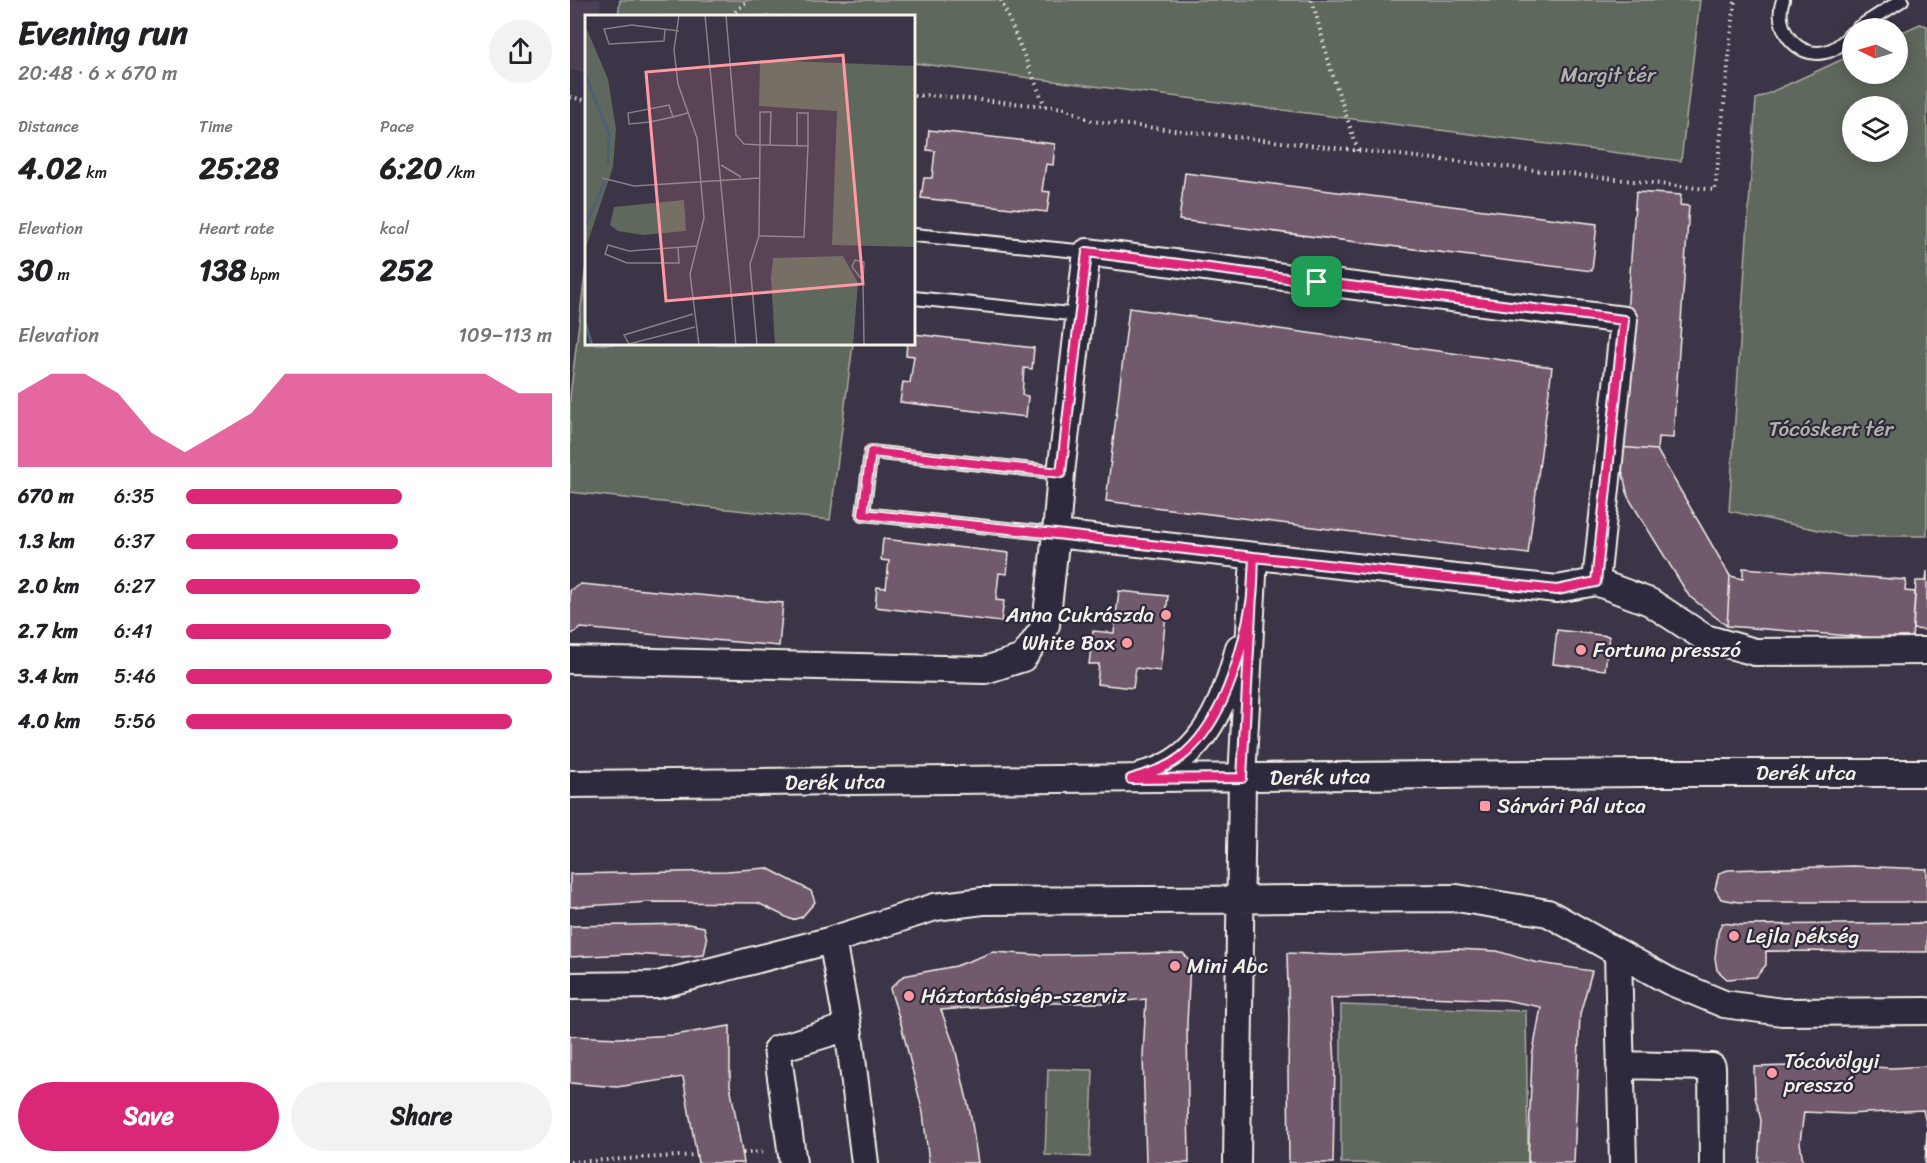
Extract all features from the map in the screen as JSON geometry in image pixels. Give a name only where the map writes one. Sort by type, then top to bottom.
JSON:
[{"type":"street","points":[[570,660],[985,670],[1023,658],[1046,625],[1087,252],[1624,320],[1596,582]]},
{"type":"street","points":[[1056,534],[1557,590],[1596,582],[1650,602],[1705,638],[1755,652],[1927,651]]},
{"type":"street","points":[[1237,1163],[1242,778],[1254,557]]},
{"type":"street","points":[[1131,779],[1165,767],[1182,756],[1207,727],[1218,710],[1235,664],[1251,602]]},
{"type":"street","name":"Derék utca","points":[[570,784],[1640,773],[1927,773]]},
{"type":"street","points":[[570,986],[658,985],[832,940],[935,907],[983,901],[1457,898],[1548,913],[1669,981],[1724,1004],[1782,1012],[1927,1011]]},
{"type":"street","points":[[832,940],[848,1027],[865,1163]]},
{"type":"street","points":[[1618,953],[1623,1163]]},
{"type":"street","points":[[793,1163],[777,1049],[848,1027]]},
{"type":"street","points":[[1620,1065],[1712,1067],[1713,1163]]},
{"type":"lane","points":[[1783,0],[1780,17],[1784,30],[1791,41],[1801,49],[1813,53],[1826,52],[1842,42]]},
{"type":"lane","points":[[1874,18],[1902,0]]},
{"type":"lane","points":[[915,235],[1087,252]]},
{"type":"lane","points":[[915,298],[1080,315]]},
{"type":"lane","points":[[1056,534],[863,514],[871,452],[1061,473]]},
{"type":"path","points":[[731,15],[748,0]]},
{"type":"path","points":[[1001,0],[1045,106]]},
{"type":"path","points":[[1312,0],[1331,70],[1358,151]]},
{"type":"path","points":[[915,96],[928,95],[1065,108],[1092,121],[1715,190],[1735,0]]},
{"type":"path","points":[[570,97],[585,100]]},
{"type":"path","points":[[570,1162],[697,1155]]},
{"type":"shaded area","points":[[570,0],[601,0],[599,15],[585,15],[585,73],[570,70]]},
{"type":"green space","name":"Margit tér","points":[[620,0],[1700,0],[1681,161],[915,63],[915,15],[618,15]]},
{"type":"green space","name":"Tócóskert tér","points":[[1920,24],[1927,26],[1927,536],[1847,536],[1729,511],[1756,99],[1842,60],[1842,84],[1908,84],[1908,29]]},
{"type":"green space","points":[[585,274],[585,345],[853,345],[830,520],[570,492],[570,397]]},
{"type":"green space","points":[[1341,1005],[1526,1011],[1528,1163],[1341,1163]]},
{"type":"green space","points":[[1048,1069],[1093,1070],[1090,1157],[1045,1155]]},
{"type":"building","points":[[929,130],[1055,144],[1053,165],[1046,164],[1042,191],[1050,192],[1047,212],[921,198],[924,178],[932,178],[935,151],[927,150]]},
{"type":"building","points":[[1185,173],[1597,224],[1592,271],[1179,220]]},
{"type":"building","points":[[1636,192],[1681,195],[1680,205],[1689,206],[1673,438],[1658,437],[1657,450],[1617,447]]},
{"type":"building","points":[[1129,308],[1552,367],[1528,554],[1106,501]]},
{"type":"building","points":[[915,334],[1034,348],[1032,369],[1024,368],[1022,395],[1028,396],[1026,417],[900,402],[903,382],[910,383],[914,356],[906,355],[907,345],[915,345]]},
{"type":"building","points":[[1617,447],[1657,450],[1730,576],[1727,626],[1689,596],[1628,497]]},
{"type":"building","points":[[883,539],[1009,553],[1007,574],[999,573],[996,600],[1004,601],[1001,622],[875,607],[877,587],[886,588],[889,561],[881,560]]},
{"type":"building","points":[[1743,568],[1906,580],[1905,591],[1915,592],[1912,641],[1727,626],[1730,576],[1743,579]]},
{"type":"building","points":[[1927,571],[1927,630],[1913,629],[1916,581],[1926,581]]},
{"type":"building","points":[[581,584],[783,603],[779,646],[581,628],[570,635],[570,590]]},
{"type":"building","name":"White Box","points":[[1119,591],[1168,596],[1160,671],[1136,668],[1133,688],[1097,684],[1099,664],[1089,664],[1093,631],[1114,633]]},
{"type":"building","name":"Fortuna presszó","points":[[1557,630],[1609,636],[1605,670],[1553,664]]},
{"type":"building","points":[[1852,866],[1927,869],[1927,902],[1738,902],[1721,899],[1715,889],[1719,873],[1728,870]]},
{"type":"building","points":[[767,868],[811,891],[815,902],[802,917],[792,920],[758,903],[650,902],[570,907],[570,874]]},
{"type":"building","points":[[1722,923],[1742,925],[1927,923],[1927,952],[1766,951],[1766,965],[1756,977],[1727,979],[1717,970],[1715,958],[1718,933]]},
{"type":"building","points":[[688,924],[704,927],[707,940],[704,955],[681,957],[630,954],[570,957],[570,926]]},
{"type":"building","points":[[1456,949],[1497,951],[1534,962],[1592,971],[1580,1014],[1574,1163],[1528,1163],[1532,1057],[1541,1007],[1505,1000],[1398,996],[1331,998],[1335,1063],[1333,1163],[1289,1163],[1287,953],[1335,955]]},
{"type":"building","points":[[993,952],[1041,955],[1183,953],[1190,961],[1187,1025],[1189,1163],[1146,1163],[1143,1056],[1146,999],[1105,1003],[1037,1003],[941,1010],[955,1048],[971,1117],[978,1163],[929,1163],[923,1113],[890,989],[903,976],[956,966]]},
{"type":"building","points":[[730,1026],[730,1085],[744,1163],[698,1163],[683,1077],[617,1087],[570,1083],[570,1036],[619,1038],[674,1035]]},
{"type":"building","points":[[1790,1066],[1812,1070],[1849,1066],[1892,1068],[1927,1066],[1927,1127],[1923,1110],[1848,1114],[1804,1112],[1800,1142],[1803,1163],[1758,1163],[1761,1120],[1755,1097],[1754,1067]]},
{"type":"building","points":[[1927,1131],[1927,1163],[1925,1163]]},
{"type":"place","name":"Anna Cukrászda","points":[[1166,615]]},
{"type":"place","name":"White Box","points":[[1127,643]]},
{"type":"place","name":"Fortuna presszó","points":[[1581,650]]},
{"type":"place","name":"Sárvári Pál utca","points":[[1485,806]]},
{"type":"place","name":"Lejla pékség","points":[[1734,936]]},
{"type":"place","name":"Mini Abc","points":[[1175,966]]},
{"type":"place","name":"Háztartásigép-szerviz","points":[[909,996]]},
{"type":"place","name":"Tócóvölgyi presszó","points":[[1772,1073]]},
{"type":"route","points":[[1317,282],[1087,252],[1061,473],[871,452],[863,514],[1254,557],[1242,778],[1131,779],[1165,767],[1182,756],[1197,741],[1218,710],[1235,664],[1251,602],[1254,557],[1557,590],[1596,582],[1624,320],[1317,282]]}]
